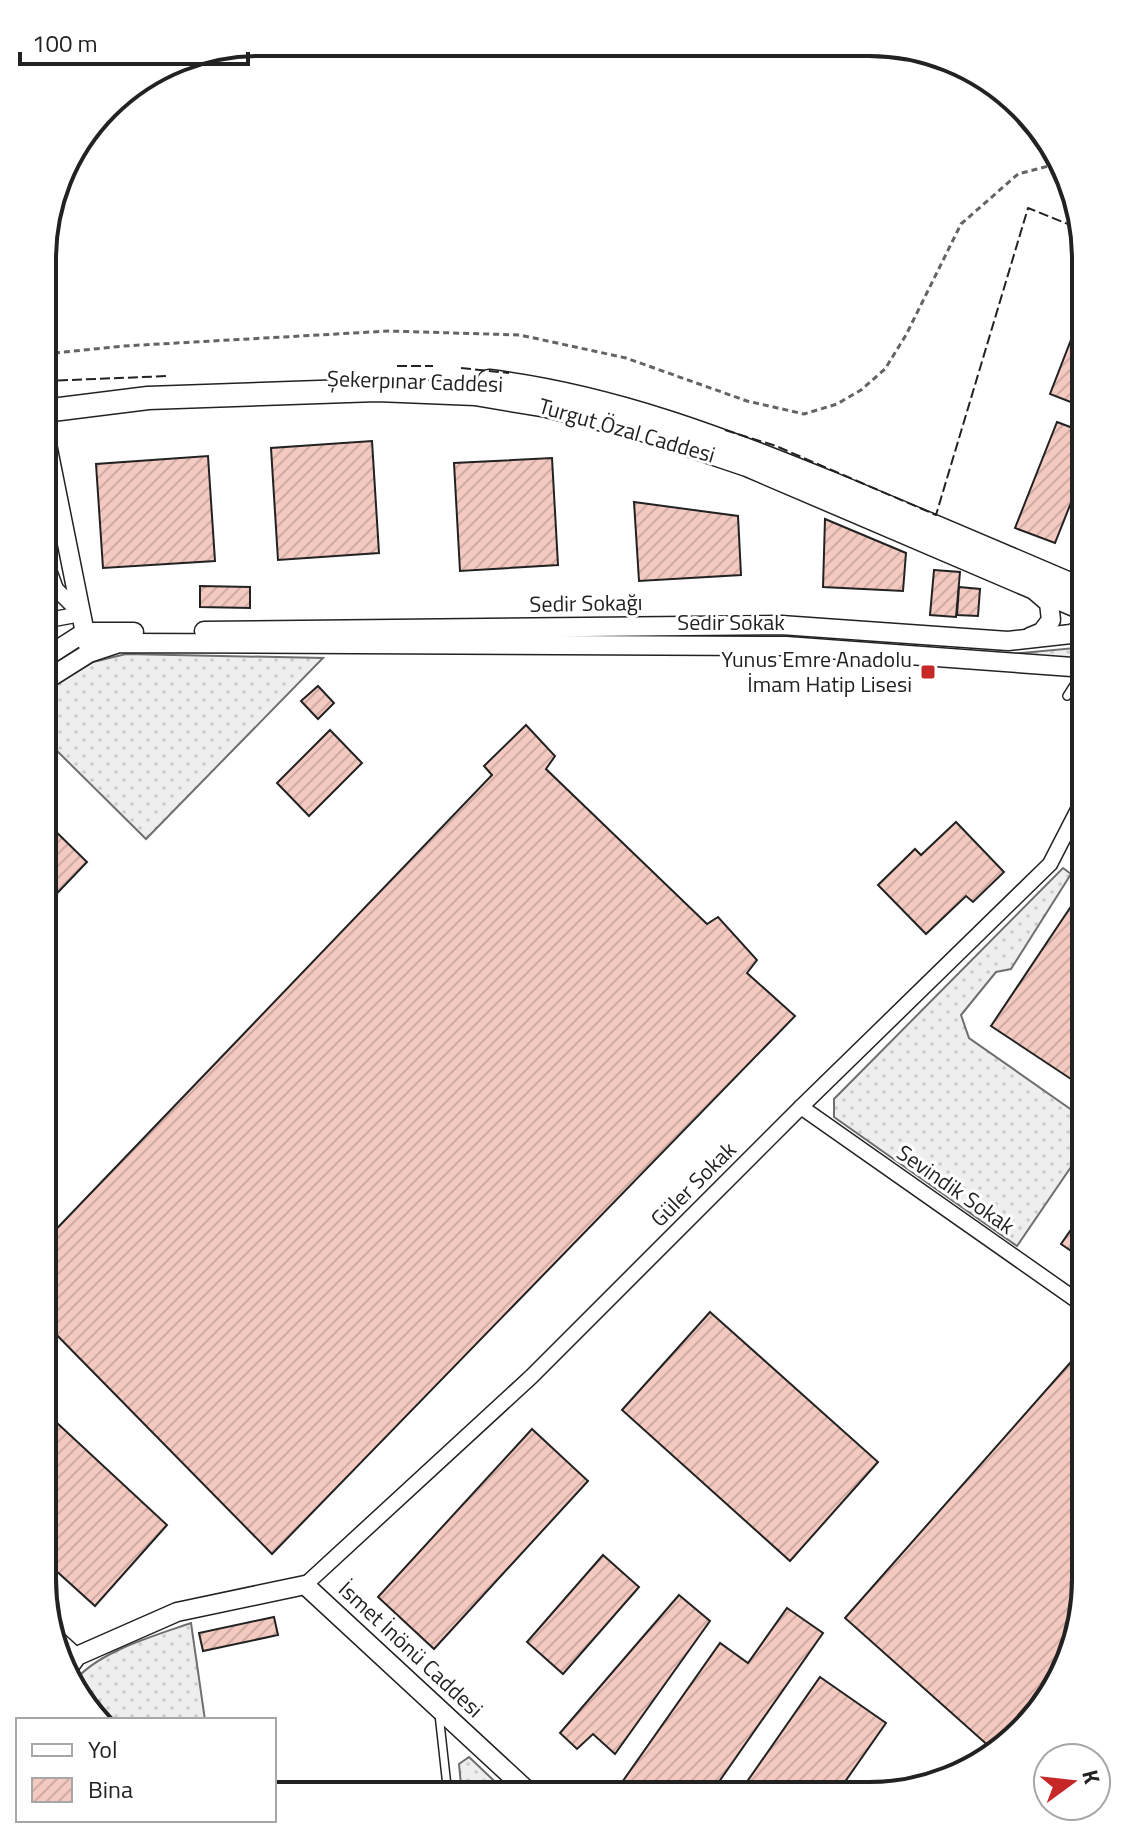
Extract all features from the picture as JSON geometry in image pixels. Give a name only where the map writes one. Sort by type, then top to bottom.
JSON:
[{"type":"main road","name":"Şekerpınar Caddesi","points":[[56,396],[266,378],[404,376],[486,381],[565,393],[639,412],[764,456],[1072,602]]},
{"type":"main road","name":"Turgut Özal Caddesi","points":[[56,410],[148,398],[284,392],[433,391],[506,398],[598,417],[735,461],[1072,603]]},
{"type":"street","points":[[56,489],[89,653]]},
{"type":"street","points":[[1008,641],[1042,632],[1051,620],[1049,603],[1021,582]]},
{"type":"street","points":[[56,589],[83,623]]},
{"type":"street","points":[[56,622],[83,623]]},
{"type":"street","points":[[56,647],[83,623]]},
{"type":"street","name":"Sedir Sokağı","points":[[83,623],[781,625],[1008,641],[1072,634]]},
{"type":"street","name":"Sedir Sokak","points":[[56,674],[89,653],[119,643],[786,646],[1072,667]]},
{"type":"street","name":"Güler Sokak","points":[[305,1585],[531,1377],[1050,864],[1072,821]]},
{"type":"street","name":"Sevindik Sokak","points":[[801,1107],[1072,1297]]},
{"type":"street","name":"İsmet İnönü Caddesi","points":[[74,1663],[177,1612],[305,1585],[518,1782]]},
{"type":"lane","points":[[1067,696],[1072,689]]},
{"type":"lane","points":[[438,1707],[447,1782]]},
{"type":"path","points":[[56,353],[389,331],[520,335],[626,358],[747,401],[804,414],[837,404],[861,390],[885,369],[906,335],[961,224],[1018,174],[1049,166]]},
{"type":"shaded area","points":[[1072,648],[1070,663],[1011,654]]},
{"type":"shaded area","points":[[126,654],[323,658],[146,839],[56,750],[56,684],[93,662]]},
{"type":"shaded area","points":[[1063,868],[1071,874],[1011,969],[996,972],[961,1015],[969,1038],[1072,1110],[1072,1165],[1017,1246],[834,1117],[834,1099]]},
{"type":"shaded area","points":[[191,1623],[205,1718],[112,1718],[98,1703],[80,1675],[112,1653]]},
{"type":"shaded area","points":[[469,1757],[495,1782],[461,1782],[459,1764]]},
{"type":"building","points":[[1072,337],[1072,403],[1050,394]]},
{"type":"building","points":[[1057,422],[1072,428],[1072,500],[1055,543],[1015,528]]},
{"type":"building","points":[[372,441],[379,553],[278,560],[271,448]]},
{"type":"building","points":[[208,456],[215,561],[103,568],[96,464]]},
{"type":"building","points":[[552,458],[558,565],[460,571],[454,463]]},
{"type":"building","points":[[634,502],[738,516],[741,575],[639,581]]},
{"type":"building","points":[[825,519],[906,553],[903,591],[823,587]]},
{"type":"building","points":[[934,570],[960,572],[956,617],[930,615]]},
{"type":"building","points":[[200,586],[250,587],[250,608],[200,607]]},
{"type":"building","points":[[959,587],[980,589],[978,616],[957,615]]},
{"type":"building","points":[[318,686],[334,703],[318,719],[301,701]]},
{"type":"building","points":[[526,725],[555,756],[546,769],[707,924],[718,917],[757,960],[747,973],[795,1016],[272,1554],[56,1334],[56,1229],[492,775],[484,766]]},
{"type":"building","points":[[330,730],[362,763],[309,816],[277,783]]},
{"type":"building","points":[[956,822],[1004,872],[973,902],[966,896],[926,934],[878,885],[915,849],[921,855]]},
{"type":"building","points":[[56,832],[87,862],[56,894]]},
{"type":"building","points":[[1072,905],[1072,1080],[991,1026]]},
{"type":"building","points":[[1072,1228],[1072,1251],[1061,1244]]},
{"type":"building","points":[[710,1312],[878,1462],[790,1561],[622,1410]]},
{"type":"building","points":[[1070,1363],[1072,1365],[1072,1592],[1061,1644],[1051,1669],[1030,1703],[987,1744],[845,1618]]},
{"type":"building","points":[[56,1422],[167,1525],[95,1606],[56,1571]]},
{"type":"building","points":[[532,1429],[588,1481],[434,1649],[378,1597]]},
{"type":"building","points":[[603,1555],[639,1587],[563,1674],[527,1642]]},
{"type":"building","points":[[679,1595],[710,1621],[615,1754],[593,1734],[577,1749],[560,1733]]},
{"type":"building","points":[[787,1608],[823,1633],[719,1782],[622,1782],[720,1643],[748,1663]]},
{"type":"building","points":[[274,1617],[278,1635],[203,1651],[199,1633]]},
{"type":"building","points":[[820,1677],[886,1723],[845,1782],[747,1782]]},
{"type":"fence","points":[[725,430],[776,446],[936,515],[1028,208],[1069,224]]},
{"type":"fence","points":[[397,366],[433,366]]},
{"type":"fence","points":[[461,368],[509,373]]},
{"type":"fence","points":[[56,381],[169,376]]},
{"type":"place","name":"Yunus Emre Anadolu İmam Hatip Lisesi","points":[[928,672]]}]
